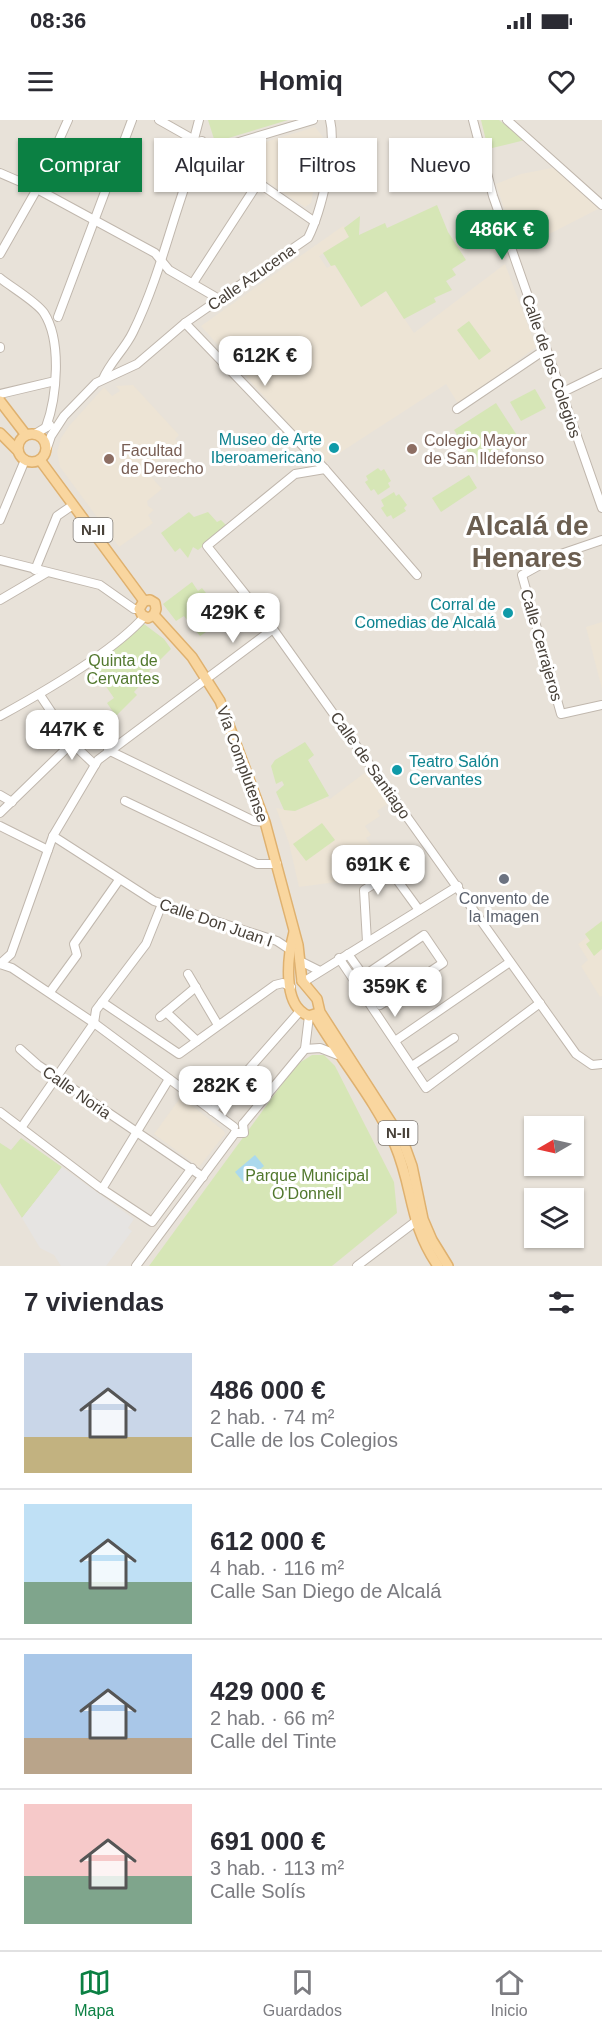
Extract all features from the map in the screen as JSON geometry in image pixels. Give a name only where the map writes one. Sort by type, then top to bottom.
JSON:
[{"type":"main road","points":[[0,401],[30,435],[44,439],[47,448],[40,460],[32,463],[25,460],[1,436]]},
{"type":"main road","points":[[18,452],[19,442],[30,435]]},
{"type":"main road","name":"Vía Complutense","points":[[40,460],[145,610],[192,657],[220,700],[265,822],[294,932],[304,981]]},
{"type":"main road","name":"Vía Complutense","points":[[294,932],[289,950],[288,971],[291,995],[300,1011]]},
{"type":"main road","points":[[291,987],[296,981],[304,981],[317,999],[314,1015],[300,1011]]},
{"type":"main road","name":"N-II","points":[[314,1015],[382,1120],[395,1145],[403,1167],[415,1222],[424,1245],[438,1266]]},
{"type":"main road","name":"N-II","points":[[314,1015],[403,1141],[412,1166],[423,1219],[432,1240],[448,1266]]},
{"type":"street","points":[[60,138],[68,120]]},
{"type":"street","points":[[58,317],[132,120]]},
{"type":"street","points":[[159,120],[190,138]]},
{"type":"street","points":[[199,120],[199,138]]},
{"type":"street","points":[[252,138],[313,120]]},
{"type":"street","name":"Calle Azucena","points":[[103,379],[137,364],[185,323],[308,238],[315,222],[333,140],[330,120]]},
{"type":"street","name":"Calle de los Colegios","points":[[473,120],[493,196],[602,508]]},
{"type":"street","points":[[507,120],[602,205]]},
{"type":"street","points":[[0,173],[18,181]]},
{"type":"street","points":[[266,188],[315,222]]},
{"type":"street","points":[[0,254],[34,192]]},
{"type":"street","points":[[41,192],[155,253],[169,270],[219,299]]},
{"type":"street","points":[[30,435],[64,416],[103,379],[133,334],[161,262],[182,192]]},
{"type":"street","points":[[193,283],[252,192]]},
{"type":"street","points":[[0,278],[44,312],[55,346],[55,381],[46,427]]},
{"type":"street","points":[[185,323],[325,469],[417,575]]},
{"type":"street","points":[[456,409],[546,349]]},
{"type":"street","points":[[561,393],[602,373]]},
{"type":"street","points":[[0,394],[55,381]]},
{"type":"street","points":[[47,448],[51,436],[64,416]]},
{"type":"street","points":[[0,520],[25,460]]},
{"type":"street","name":"Calle de Santiago","points":[[325,469],[295,474],[207,546],[273,629],[576,1054],[592,1065],[602,1064]]},
{"type":"street","points":[[35,570],[57,516],[73,505]]},
{"type":"street","name":"Calle Cerrajeros","points":[[602,540],[558,555],[523,577],[561,714],[602,705]]},
{"type":"street","points":[[0,560],[100,585],[134,609],[145,610]]},
{"type":"street","points":[[0,600],[46,573]]},
{"type":"street","points":[[0,716],[40,695],[105,649],[145,610]]},
{"type":"street","points":[[0,962],[12,954],[52,836],[95,765],[108,750],[208,679],[273,629]]},
{"type":"street","points":[[40,695],[72,743],[95,765]]},
{"type":"street","points":[[0,813],[72,743]]},
{"type":"street","points":[[108,750],[254,821],[265,822]]},
{"type":"street","points":[[0,795],[12,802]]},
{"type":"street","points":[[125,801],[257,864],[267,867],[277,864]]},
{"type":"street","points":[[0,826],[48,850]]},
{"type":"street","name":"Calle Don Juan I","points":[[52,836],[119,880],[162,904],[277,941],[289,950]]},
{"type":"street","points":[[367,942],[364,890],[392,873],[419,910]]},
{"type":"street","points":[[50,992],[77,955],[74,944],[119,880]]},
{"type":"street","points":[[304,981],[458,886]]},
{"type":"street","points":[[21,1128],[94,1023],[96,1010],[146,944],[162,904]]},
{"type":"street","points":[[365,975],[424,935],[443,963],[374,1009]]},
{"type":"street","points":[[348,954],[383,1003]]},
{"type":"street","points":[[339,958],[426,1088],[540,1003]]},
{"type":"street","points":[[300,961],[320,971]]},
{"type":"street","points":[[0,962],[0,970]]},
{"type":"street","points":[[0,962],[50,992],[94,1023],[212,1110],[235,1130]]},
{"type":"street","points":[[395,1041],[510,962]]},
{"type":"street","points":[[188,975],[218,1025]]},
{"type":"street","points":[[102,1002],[179,1054],[275,985],[283,983],[291,987]]},
{"type":"street","points":[[196,987],[163,1015],[197,1041]]},
{"type":"street","points":[[212,1110],[300,1011]]},
{"type":"street","points":[[136,1266],[203,1177],[237,1124],[243,1124],[305,1049],[314,1015]]},
{"type":"street","points":[[411,1066],[454,1038]]},
{"type":"street","points":[[305,1049],[320,1048],[338,1055]]},
{"type":"street","name":"Calle Noria","points":[[20,1049],[56,1077],[203,1177]]},
{"type":"street","points":[[102,1189],[138,1134],[169,1079]]},
{"type":"street","points":[[0,1112],[102,1189],[152,1222],[192,1168]]},
{"type":"street","points":[[357,1266],[415,1222]]},
{"type":"shaded area","points":[[0,120],[602,120],[602,1266],[0,1266]]},
{"type":"shaded area","points":[[315,127],[323,137],[323,138],[279,138]]},
{"type":"shaded area","points":[[278,138],[278,189],[266,181],[266,142]]},
{"type":"shaded area","points":[[557,167],[600,208],[518,250],[496,184],[521,174]]},
{"type":"shaded area","points":[[283,192],[313,192],[311,203],[305,207]]},
{"type":"shaded area","points":[[343,226],[350,236],[319,256],[327,268],[334,264],[361,307],[386,291],[414,333],[505,264],[536,347],[459,405],[446,384],[324,463],[201,326]]},
{"type":"shaded area","name":"Facultad de Derecho","points":[[133,385],[179,435],[175,439],[178,443],[147,472],[162,489],[147,501],[148,506],[154,510],[148,515],[153,523],[119,547],[60,467],[57,452],[61,438],[69,426],[104,387],[112,396],[120,391],[116,386]]},
{"type":"shaded area","points":[[602,622],[602,689],[586,627]]},
{"type":"shaded area","points":[[367,771],[389,803],[377,811],[380,816],[365,826],[371,835],[366,838],[371,845],[352,858],[357,869],[336,882],[299,887],[289,843],[276,808],[295,811],[327,797],[330,799]]},
{"type":"shaded area","points":[[602,921],[602,996],[600,997],[581,966],[588,960],[578,944],[587,937],[585,934]]},
{"type":"shaded area","points":[[181,1097],[225,1134],[199,1167],[154,1134]]},
{"type":"shaded area","points":[[62,1167],[134,1219],[128,1228],[132,1231],[106,1266],[61,1266],[54,1255],[40,1248],[22,1218]]},
{"type":"green space","points":[[208,120],[288,120],[228,138],[214,138]]},
{"type":"green space","points":[[481,120],[499,120],[525,140],[492,148],[492,138],[485,138]]},
{"type":"green space","points":[[437,205],[448,232],[466,260],[452,269],[456,275],[446,281],[452,290],[434,298],[436,302],[404,319],[386,291],[361,307],[335,265],[331,266],[323,253],[349,237],[344,228],[360,216],[359,235],[385,223],[387,228]]},
{"type":"green space","points":[[469,321],[491,351],[479,360],[457,330]]},
{"type":"green space","points":[[535,389],[546,408],[521,421],[510,402]]},
{"type":"green space","points":[[496,403],[518,437],[476,464],[454,430]]},
{"type":"green space","points":[[378,468],[381,471],[384,469],[391,481],[388,483],[390,487],[378,495],[374,489],[371,491],[365,482],[368,480],[366,476]]},
{"type":"green space","points":[[469,475],[477,488],[441,512],[432,498]]},
{"type":"green space","points":[[394,492],[396,496],[399,494],[407,505],[404,508],[406,511],[393,519],[391,515],[387,517],[381,508],[384,506],[381,500]]},
{"type":"green space","points":[[189,512],[194,517],[208,512],[217,522],[221,520],[227,526],[198,550],[193,547],[188,558],[180,548],[175,552],[161,533]]},
{"type":"green space","points":[[192,582],[198,591],[202,588],[206,593],[204,596],[207,601],[198,607],[212,628],[200,636],[184,616],[176,621],[163,604]]},
{"type":"green space","name":"Quinta de Cervantes","points":[[144,624],[164,639],[171,649],[149,671],[151,673],[134,692],[137,695],[116,716],[107,703],[114,698],[91,665]]},
{"type":"green space","points":[[305,742],[314,755],[308,760],[329,796],[295,811],[284,810],[276,792],[284,785],[282,781],[276,784],[271,766],[275,760]]},
{"type":"green space","points":[[322,823],[335,840],[306,861],[293,844]]},
{"type":"green space","points":[[602,921],[602,949],[594,956],[586,944],[590,941],[585,934]]},
{"type":"green space","name":"Parque Municipal O'Donnell","points":[[312,1055],[324,1055],[335,1066],[394,1182],[397,1213],[332,1266],[149,1266],[296,1065]]},
{"type":"green space","points":[[21,1138],[62,1167],[22,1218],[0,1183],[0,1143],[11,1150]]},
{"type":"water","points":[[255,1155],[264,1166],[244,1183],[235,1172]]},
{"type":"place","name":"Museo de Arte Iberoamericano","points":[[334,448]]},
{"type":"place","name":"Colegio Mayor de San Ildefonso","points":[[412,449]]},
{"type":"place","name":"Facultad de Derecho","points":[[109,459]]},
{"type":"place","name":"Corral de Comedias de Alcalá","points":[[508,613]]},
{"type":"place","name":"Teatro Salón Cervantes","points":[[397,770]]},
{"type":"place","name":"Convento de la Imagen","points":[[504,879]]},
{"type":"district","name":"Alcalá de Henares","points":[[527,541]]}]
